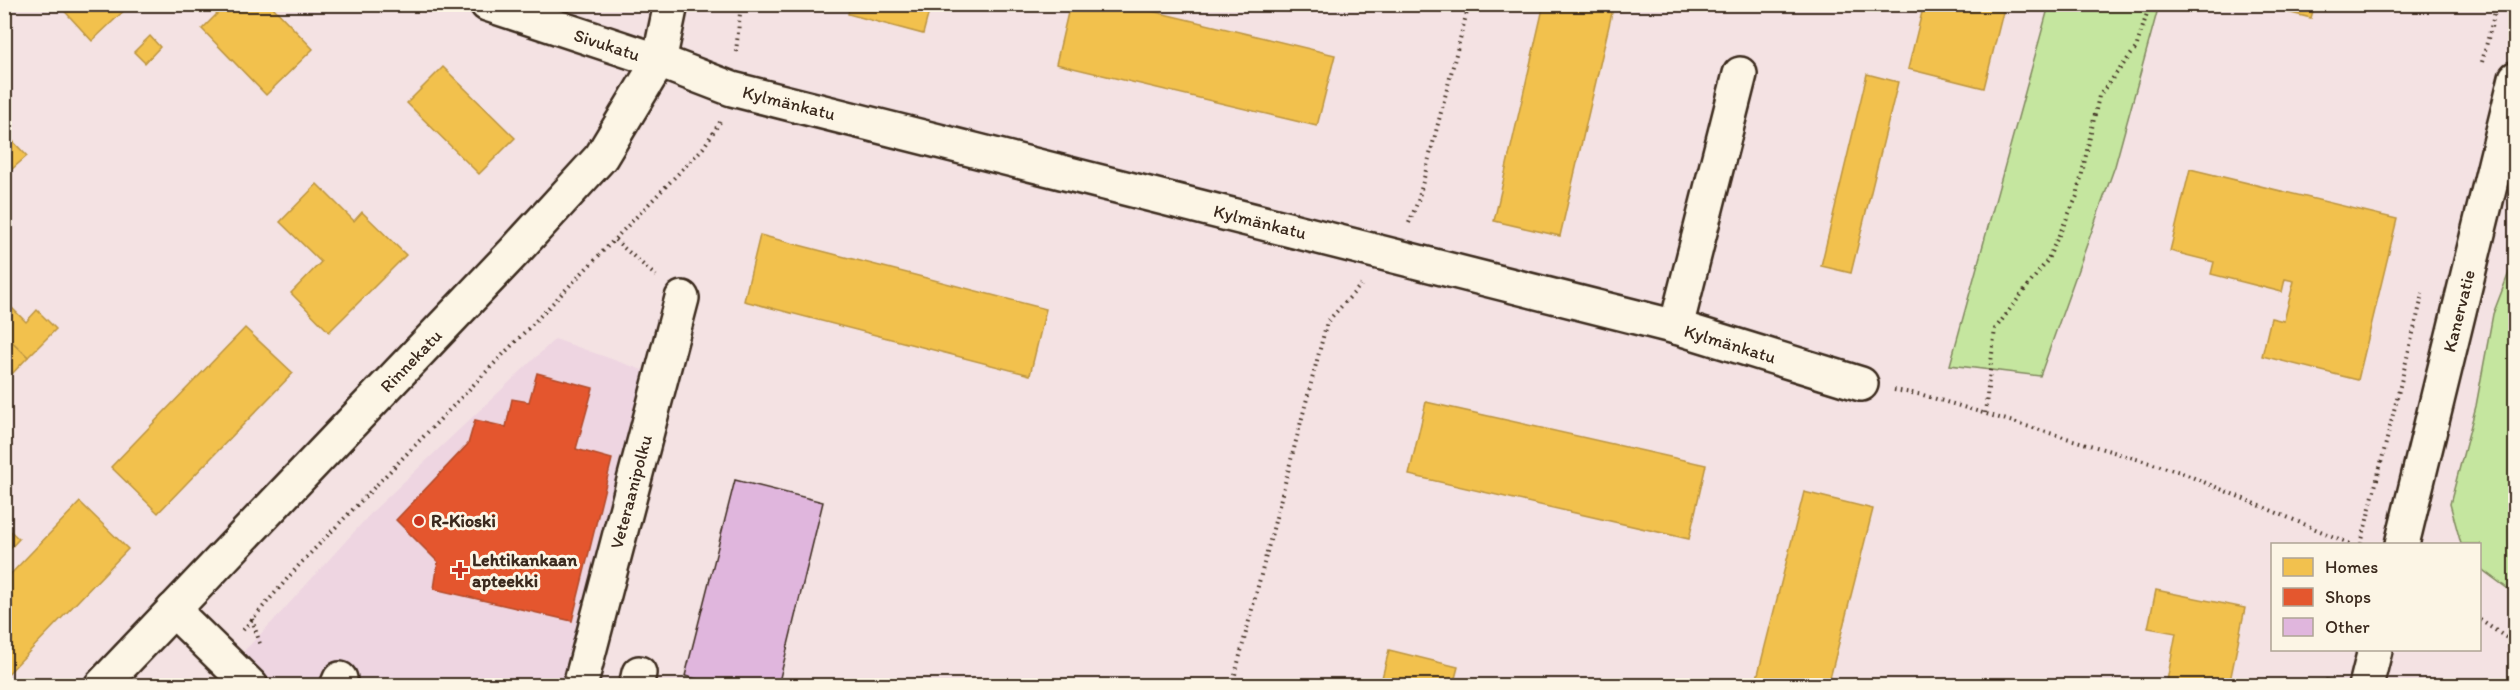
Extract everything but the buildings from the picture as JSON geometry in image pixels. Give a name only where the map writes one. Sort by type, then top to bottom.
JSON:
[{"type":"street","name":"Sivukatu","points":[[487,4],[659,62]]},
{"type":"street","name":"Rinnekatu","points":[[101,686],[514,252],[601,157],[659,62],[671,4]]},
{"type":"street","name":"Kylmänkatu","points":[[659,62],[732,89],[1676,327],[1861,384]]},
{"type":"street","points":[[1676,327],[1740,74]]},
{"type":"street","name":"Kanervatie","points":[[2402,543],[2516,78]]},
{"type":"street","name":"Veteraanipolku","points":[[580,686],[682,298]]},
{"type":"street","points":[[173,610],[251,686]]},
{"type":"street","points":[[2366,686],[2375,651]]},
{"type":"path","points":[[219,656],[300,564],[703,148],[730,109],[740,7],[716,4]]},
{"type":"path","points":[[1232,686],[1327,322],[1365,281],[1395,256],[1418,201],[1469,4]]},
{"type":"path","points":[[1985,413],[1995,329],[2047,261],[2078,196],[2099,96],[2136,48],[2150,4]]},
{"type":"path","points":[[615,240],[682,298]]},
{"type":"path","points":[[1861,384],[1923,395],[2180,472],[2349,543]]},
{"type":"path","points":[[2481,621],[2516,644]]},
{"type":"shaded area","points":[[555,339],[648,372],[561,685],[210,686],[276,618],[373,511]]},
{"type":"green space","points":[[2049,5],[2159,5],[2115,166],[2040,376],[1950,365]]},
{"type":"green space","points":[[2515,257],[2515,594],[2481,569],[2481,543],[2461,543],[2450,504],[2476,406],[2493,314]]},
{"type":"place","name":"R-Kioski","points":[[419,521]]},
{"type":"place","name":"Lehtikankaan apteekki","points":[[460,570]]}]
